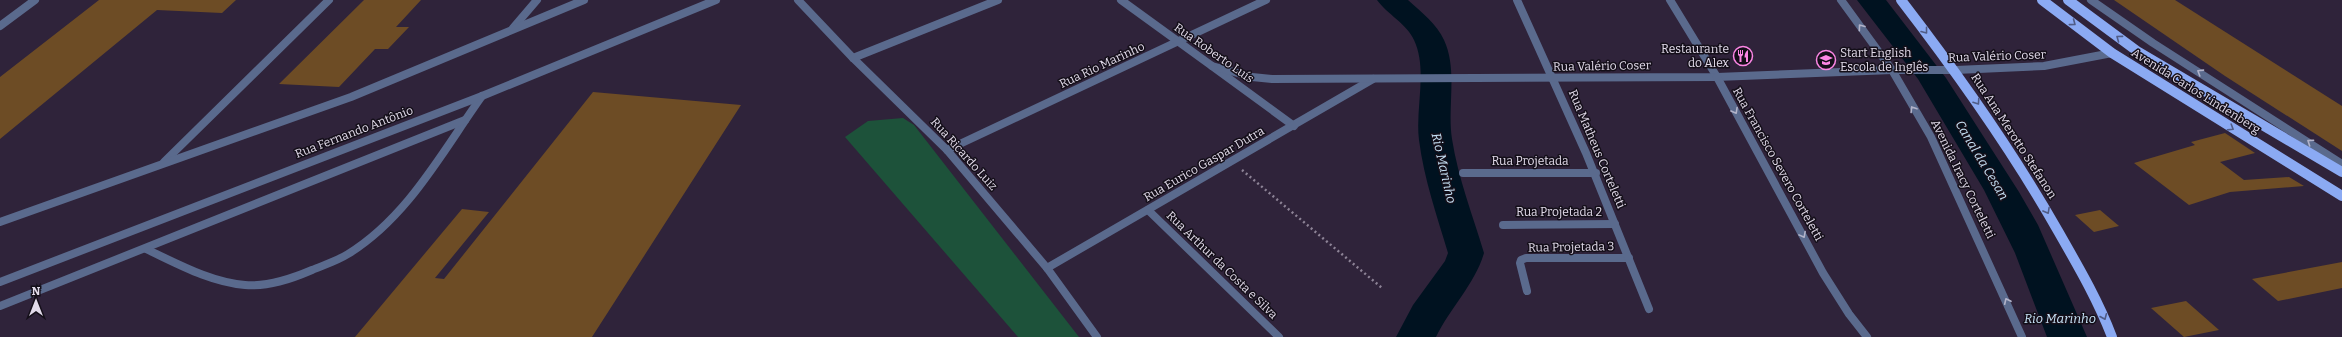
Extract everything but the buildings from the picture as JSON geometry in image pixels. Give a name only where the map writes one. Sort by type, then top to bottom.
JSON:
[{"type":"main road","name":"Rua Ana Merotto Stefanon","points":[[1901,0],[1956,70],[2027,175],[2096,297],[2112,337]]},
{"type":"main road","name":"Avenida Carlos Lindenberg","points":[[2042,0],[2112,53],[2342,196]]},
{"type":"main road","name":"Avenida Carlos Lindenberg","points":[[2068,0],[2137,51],[2342,172]]},
{"type":"street","points":[[0,26],[35,0]]},
{"type":"street","points":[[162,164],[329,0]]},
{"type":"street","points":[[511,30],[537,0]]},
{"type":"street","points":[[0,222],[350,97],[584,0]]},
{"type":"street","name":"Rua Fernando Antônio","points":[[0,282],[482,96],[716,0]]},
{"type":"street","name":"Rua Ricardo Luiz","points":[[798,0],[853,58],[947,150],[1047,268],[1097,337]]},
{"type":"street","points":[[853,58],[998,0]]},
{"type":"street","name":"Rua Roberto Luís","points":[[1121,0],[1294,126]]},
{"type":"street","name":"Rua Rio Marinho","points":[[947,150],[1266,0]]},
{"type":"street","name":"Rua Matheus Corteletti","points":[[1517,0],[1554,78],[1596,173],[1649,309]]},
{"type":"street","name":"Rua Francisco Severo Corteletti","points":[[1670,0],[1717,77],[1823,273],[1849,314],[1867,337]]},
{"type":"street","name":"Avenida Iracy Corteletti","points":[[1841,0],[1892,70],[1931,137],[2022,337]]},
{"type":"street","points":[[2091,0],[2139,34],[2295,132],[2342,164]]},
{"type":"street","name":"Rua Valério Coser","points":[[1212,66],[1252,77],[1272,79],[1717,77],[2044,66],[2112,53]]},
{"type":"street","name":"Rua Eurico Gaspar Dutra","points":[[1047,268],[1373,79]]},
{"type":"street","points":[[146,249],[202,274],[238,284],[257,286],[280,282],[302,275],[347,255],[380,232],[404,208],[421,186],[464,120],[482,96]]},
{"type":"street","points":[[0,306],[146,249],[464,120]]},
{"type":"street","name":"Rua Projetada","points":[[1463,173],[1596,173]]},
{"type":"street","name":"Rua Arthur da Costa e Silva","points":[[1148,210],[1279,337]]},
{"type":"street","name":"Rua Projetada 2","points":[[1503,225],[1616,224]]},
{"type":"street","name":"Rua Projetada 3","points":[[1528,291],[1520,263],[1521,260],[1526,258],[1629,258]]},
{"type":"path","points":[[1232,162],[1382,288]]},
{"type":"green space","points":[[903,118],[914,125],[1079,337],[1018,337],[845,137],[868,121]]},
{"type":"water","name":"Rio Marinho","points":[[1857,0],[1886,0],[1946,78],[2019,192],[2038,225],[2087,337],[2047,337],[2015,253],[1984,190],[1918,79]]},
{"type":"waterway","name":"Rio Marinho","points":[[1391,0],[1422,29],[1429,39],[1432,48],[1435,69],[1434,123],[1436,139],[1442,172],[1466,253],[1462,265],[1427,315],[1416,337]]},
{"type":"place","name":"Restaurante do Alex","points":[[1743,56]]},
{"type":"place","name":"Start English Escola de Inglês","points":[[1826,60]]},
{"type":"water label","name":"Canal da Cesan","points":[[1982,160]]}]
